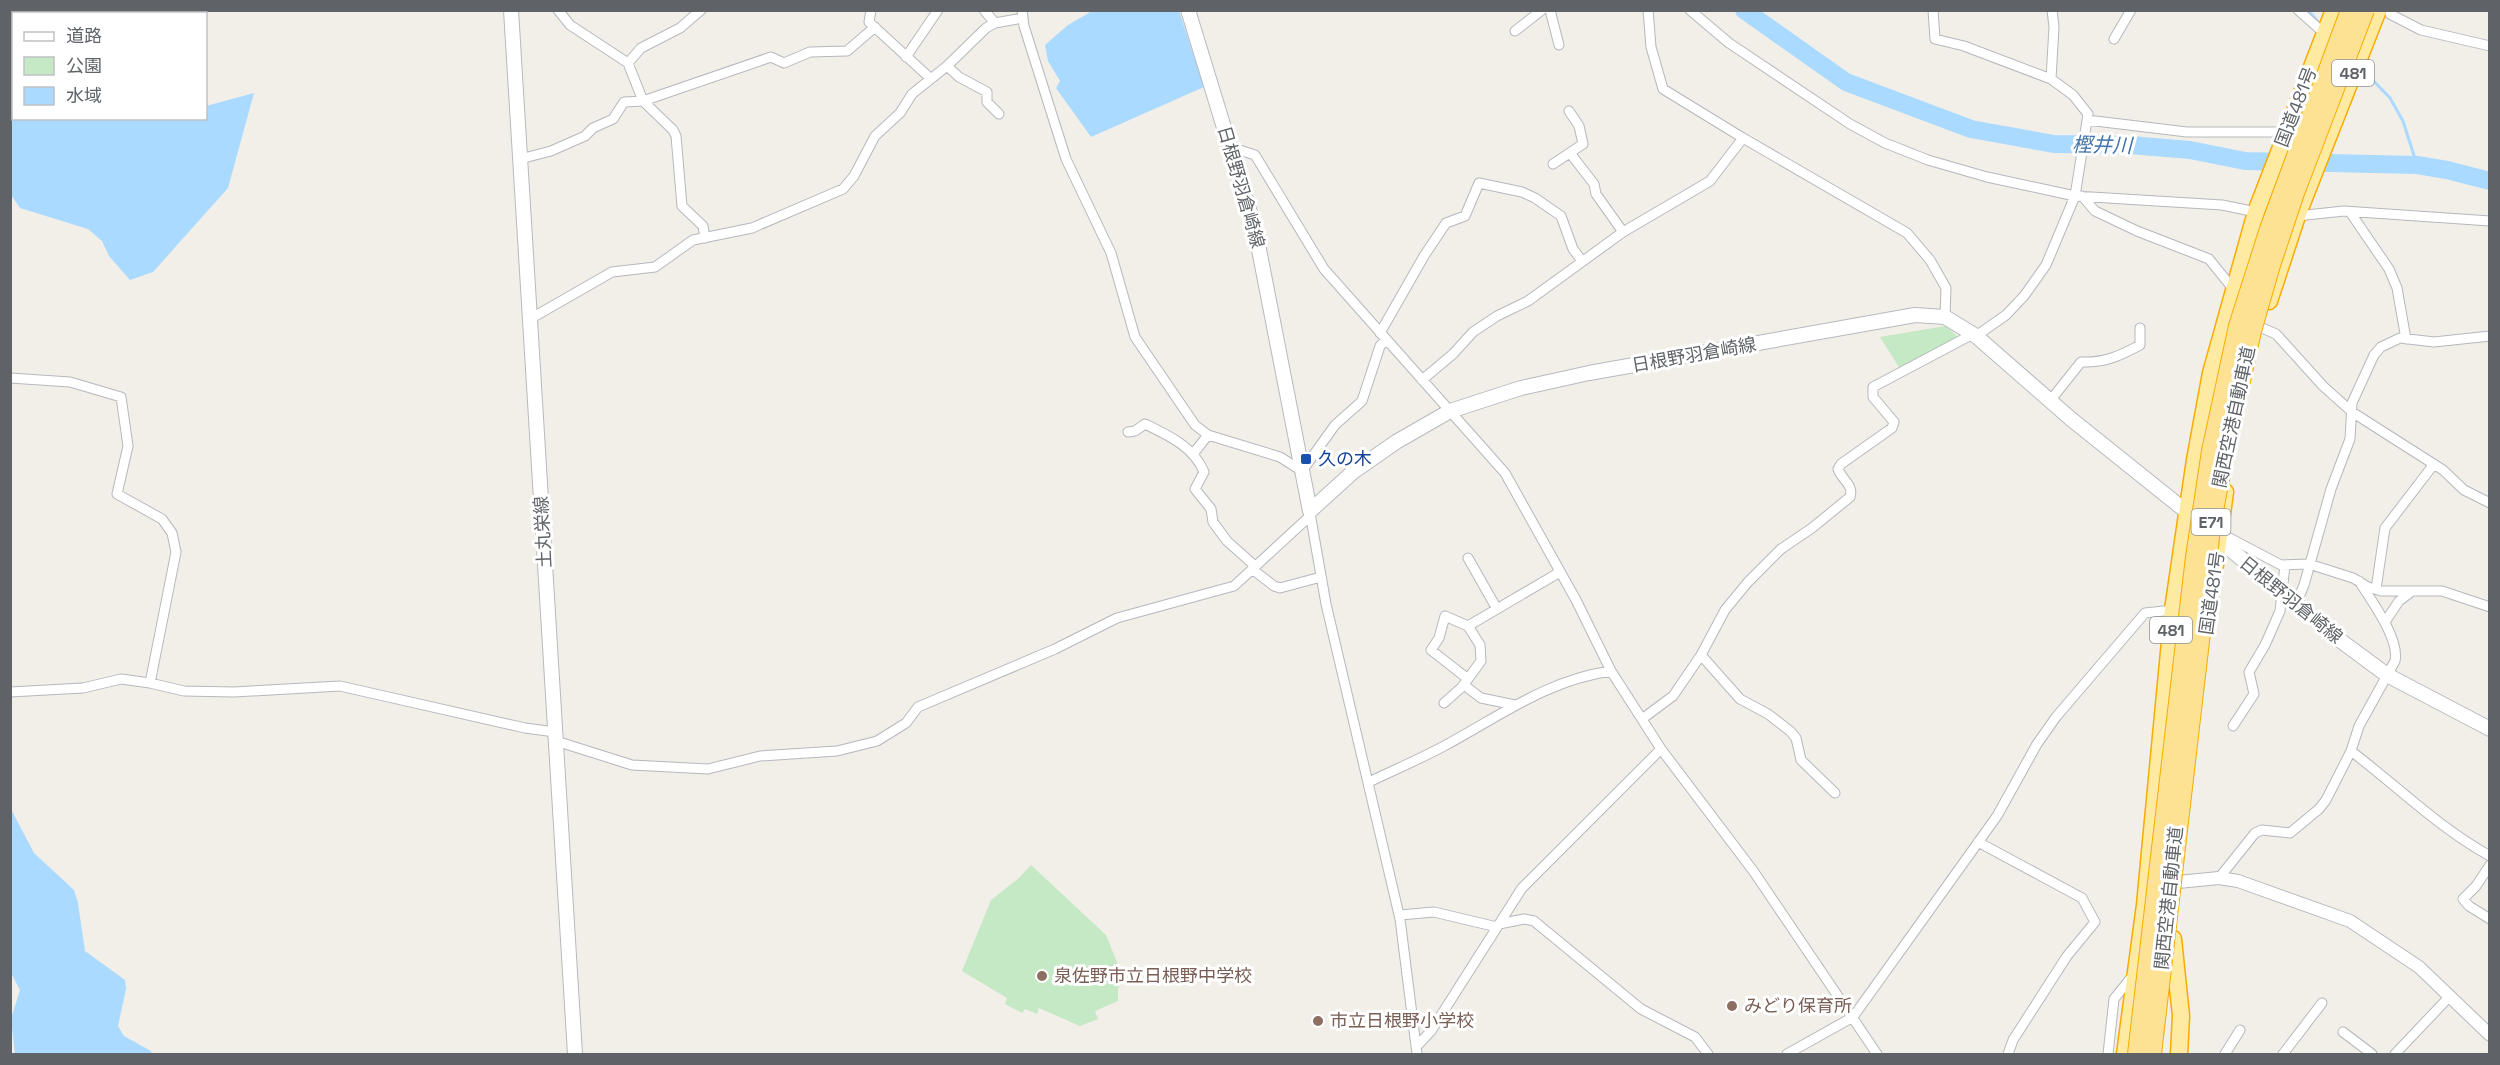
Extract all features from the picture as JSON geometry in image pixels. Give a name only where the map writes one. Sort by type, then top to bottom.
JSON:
[{"type":"highway","name":"国道481号","points":[[2125,1054],[2145,905],[2173,610],[2211,373],[2256,212],[2334,10]]},
{"type":"highway","name":"関西空港自動車道","points":[[2137,1054],[2195,557],[2211,452],[2238,326],[2268,229],[2350,10]]},
{"type":"highway","name":"関西空港自動車道","points":[[2152,1054],[2202,624],[2211,526],[2225,453],[2252,331],[2271,265],[2295,193],[2365,10]]},
{"type":"highway","name":"国道481号","points":[[2160,1054],[2178,882],[2231,452],[2262,328],[2297,216],[2329,135],[2384,12]]},
{"type":"highway","name":"481","points":[[2173,939],[2181,1016],[2179,1054]]},
{"type":"main road","name":"土丸栄線","points":[[511,10],[575,1054]]},
{"type":"main road","name":"日根野羽倉崎線","points":[[1188,10],[1255,229],[1310,514]]},
{"type":"main road","name":"日根野羽倉崎線","points":[[1310,514],[1353,472],[1396,442],[1450,411],[1521,388],[1589,373],[1915,315],[1945,317],[1974,335],[2050,401],[2219,537],[2296,604],[2387,675],[2490,729]]},
{"type":"street","points":[[558,10],[570,25],[628,63],[643,101],[676,135],[682,206],[703,226],[705,238]]},
{"type":"street","points":[[628,63],[641,48],[680,28],[701,10]]},
{"type":"street","points":[[871,10],[869,22],[930,78]]},
{"type":"street","points":[[906,57],[938,10]]},
{"type":"street","points":[[984,10],[995,23]]},
{"type":"street","points":[[530,320],[612,272],[656,267],[693,240],[752,228],[843,189],[854,176],[875,136],[900,113],[912,94],[947,66],[986,28],[995,23],[1023,18],[1031,10]]},
{"type":"street","points":[[1515,31],[1542,10]]},
{"type":"street","points":[[1550,10],[1559,45]]},
{"type":"street","points":[[1640,10],[1649,28]]},
{"type":"street","points":[[1648,10],[1650,47],[1663,89],[1907,233],[1930,260],[1946,288],[1945,317]]},
{"type":"street","points":[[1690,10],[1729,43],[1805,96],[1885,143],[1928,160],[1987,177],[2079,196],[2222,205],[2256,212]]},
{"type":"street","points":[[1642,719],[1673,696],[1701,655],[1725,610],[1748,582],[1781,549],[1812,528],[1850,497],[1852,491],[1850,486],[1841,477],[1838,469],[1841,464],[1892,428],[1893,422],[1873,397],[1873,387],[1974,335],[2006,315],[2024,296],[2046,265],[2079,196],[2088,114],[2073,95],[2051,79],[1964,46],[1935,39],[1933,10]]},
{"type":"street","points":[[2051,79],[2054,27],[2052,10]]},
{"type":"street","points":[[2114,39],[2131,10]]},
{"type":"street","points":[[2298,10],[2325,34]]},
{"type":"street","points":[[2384,12],[2421,30],[2490,46]]},
{"type":"street","points":[[1023,18],[1066,159],[1110,253],[1135,337],[1195,425],[1208,435],[1280,457],[1302,471],[1335,425],[1362,401],[1383,336],[1424,256],[1446,223],[1465,216],[1479,183],[1522,192],[1562,216],[1573,249],[1582,261]]},
{"type":"street","points":[[520,159],[551,151],[585,136],[593,128],[613,119],[624,102],[643,101],[771,57],[784,63],[810,52],[847,51],[875,27]]},
{"type":"street","points":[[947,66],[959,77],[987,92],[987,102],[999,114]]},
{"type":"street","points":[[1553,164],[1583,144],[1579,126],[1569,111]]},
{"type":"street","points":[[2087,120],[2187,132],[2287,132]]},
{"type":"street","points":[[1422,380],[1453,354],[1473,332],[1497,316],[1528,302],[1623,232],[1710,180],[1743,138]]},
{"type":"street","points":[[1230,147],[1255,155],[1324,269],[1505,473],[1611,671],[1661,749],[1754,872],[1877,1054]]},
{"type":"street","points":[[1570,153],[1594,184],[1596,194],[1623,232]]},
{"type":"street","points":[[2079,196],[2095,211],[2137,231],[2209,259],[2234,290]]},
{"type":"street","points":[[2297,216],[2350,212],[2490,221]]},
{"type":"street","points":[[2350,212],[2389,269],[2397,288],[2406,339]]},
{"type":"street","points":[[2050,401],[2081,362],[2098,363],[2118,358],[2140,345],[2140,328]]},
{"type":"street","points":[[2262,328],[2276,334],[2323,386],[2352,412],[2434,464],[2464,490],[2490,503]]},
{"type":"street","points":[[2296,604],[2304,585],[2331,489],[2350,439],[2352,403],[2374,355],[2381,346],[2400,338],[2434,342],[2490,336]]},
{"type":"street","points":[[10,378],[70,382],[121,397],[128,446],[117,494],[162,519],[172,533],[176,552],[150,682]]},
{"type":"street","points":[[1128,432],[1135,431],[1145,424],[1167,434],[1193,454],[1204,472],[1196,489],[1211,508],[1213,522],[1227,541],[1274,586],[1280,588],[1321,577]]},
{"type":"street","points":[[1193,454],[1208,435]]},
{"type":"street","points":[[2376,589],[2385,528],[2434,464]]},
{"type":"street","points":[[10,692],[83,688],[121,679],[150,682],[184,691],[234,692],[340,686],[556,736],[632,765],[708,769],[760,756],[837,751],[877,741],[906,723],[918,707],[1055,649],[1117,618],[1234,586],[1310,514]]},
{"type":"street","points":[[1310,514],[1321,577],[1400,915],[1417,1050]]},
{"type":"street","points":[[2219,537],[2281,565],[2309,564],[2376,589],[2411,592],[2442,591],[2490,607]]},
{"type":"street","points":[[1468,558],[1497,609]]},
{"type":"street","points":[[2233,726],[2254,694],[2249,672],[2265,645],[2280,611],[2285,565]]},
{"type":"street","points":[[1468,626],[1560,572]]},
{"type":"street","points":[[2218,878],[2255,833],[2262,830],[2290,833],[2319,810],[2343,770],[2359,726],[2396,655],[2385,622],[2359,581]]},
{"type":"street","points":[[2385,622],[2399,601],[2411,592]]},
{"type":"street","points":[[1788,1054],[1853,1017],[1997,816],[2037,744],[2056,717],[2145,613],[2173,610]]},
{"type":"street","points":[[1444,703],[1466,682],[1481,661],[1480,645],[1468,626],[1444,616],[1439,638],[1431,650],[1466,682],[1481,698],[1515,705]]},
{"type":"street","points":[[1701,655],[1740,699],[1768,714],[1790,731],[1796,738],[1801,760],[1835,793]]},
{"type":"street","points":[[1369,782],[1442,747],[1515,705],[1583,675],[1611,671]]},
{"type":"street","points":[[1417,1050],[1522,888],[1661,749]]},
{"type":"street","points":[[2351,751],[2428,813],[2490,856]]},
{"type":"street","points":[[1978,842],[2082,898],[2095,922],[2067,956],[2013,1040],[2008,1054]]},
{"type":"street","points":[[2490,865],[2476,886],[2463,899],[2469,906],[2490,919]]},
{"type":"street","points":[[2178,882],[2218,878],[2258,887],[2350,921],[2419,967],[2490,1035]]},
{"type":"street","points":[[1400,915],[1434,912],[1498,926],[1524,919],[1534,921],[1641,1009],[1695,1037],[1707,1054]]},
{"type":"street","points":[[2108,1054],[2114,999],[2136,971]]},
{"type":"street","points":[[2395,1054],[2450,996]]},
{"type":"street","points":[[2283,1054],[2322,1003]]},
{"type":"street","points":[[2225,1054],[2240,1030]]},
{"type":"street","points":[[2343,1032],[2372,1054]]},
{"type":"street","points":[[2354,1054],[2361,1046]]},
{"type":"green space","points":[[1946,326],[1961,340],[1900,369],[1880,337]]},
{"type":"green space","points":[[1031,865],[1106,935],[1123,977],[1118,989],[1118,1001],[1095,1011],[1098,1019],[1080,1026],[1039,1008],[1037,1014],[1025,1009],[1022,1013],[1005,1004],[1007,998],[962,971],[991,900],[1019,878]]},
{"type":"water","points":[[1092,11],[1179,11],[1204,87],[1091,137],[1056,88],[1060,81],[1048,61],[1045,45],[1068,25]]},
{"type":"water","points":[[11,59],[12,120],[207,120],[207,106],[254,93],[228,188],[153,272],[130,280],[109,256],[102,241],[88,229],[20,208],[11,195]]},
{"type":"water","points":[[11,809],[34,853],[74,890],[85,951],[125,980],[126,989],[118,1026],[124,1036],[151,1051],[152,1054],[15,1054],[11,1019],[20,990],[11,973]]},
{"type":"waterway","name":"樫井川","points":[[1744,10],[1846,82],[1971,129],[2054,144],[2130,145],[2190,150],[2245,161],[2417,165],[2490,181]]},
{"type":"waterway","points":[[2308,10],[2319,23]]},
{"type":"waterway","points":[[2362,69],[2390,98],[2403,121],[2417,165]]},
{"type":"place","name":"久の木","points":[[1306,459]]},
{"type":"place","name":"泉佐野市立日根野中学校","points":[[1042,976]]},
{"type":"place","name":"みどり保育所","points":[[1732,1006]]},
{"type":"place","name":"市立日根野小学校","points":[[1318,1021]]}]
